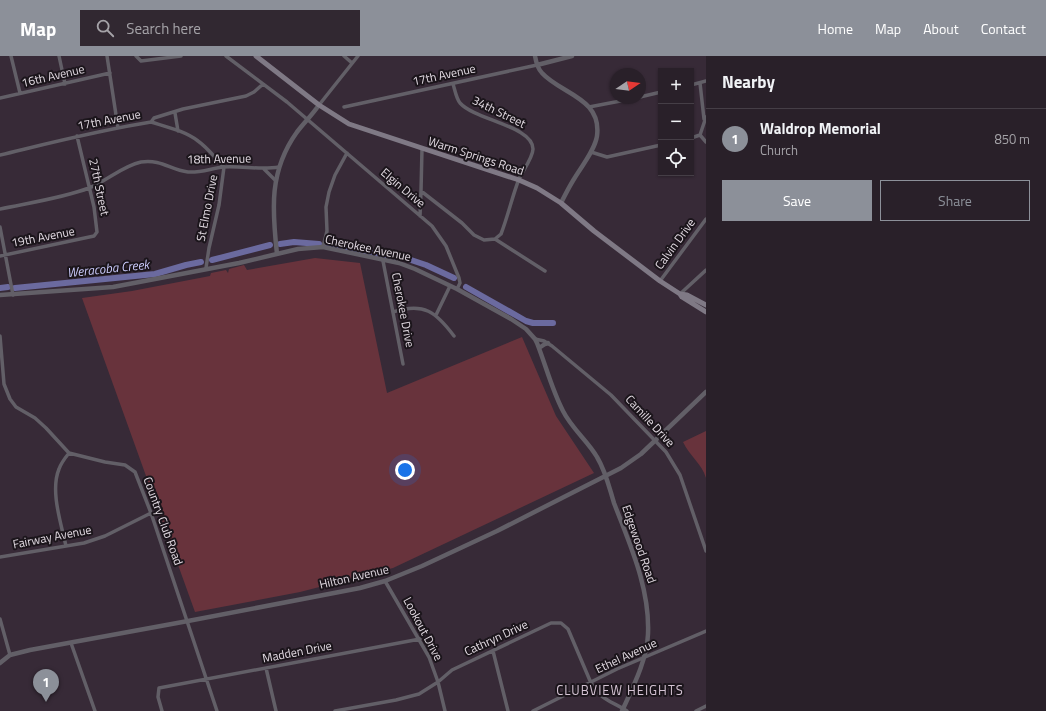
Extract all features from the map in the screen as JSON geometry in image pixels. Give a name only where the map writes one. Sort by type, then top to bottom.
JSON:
[{"type":"main road","name":"Warm Springs Road","points":[[256,56],[318,105],[349,124],[519,180],[542,191],[561,203],[594,232],[660,281],[706,312]]},
{"type":"main road","name":"Warm Springs Road","points":[[680,294],[687,295],[706,305]]},
{"type":"street","points":[[11,56],[20,93]]},
{"type":"street","points":[[59,56],[65,84]]},
{"type":"street","points":[[107,56],[118,128]]},
{"type":"street","points":[[137,58],[141,61],[147,61],[181,56]]},
{"type":"street","name":"Elgin Drive","points":[[226,56],[308,119],[432,226],[446,246],[459,278],[460,283],[457,289]]},
{"type":"street","points":[[344,56],[352,62]]},
{"type":"street","points":[[277,254],[273,220],[273,201],[279,167],[297,132],[358,56]]},
{"type":"street","points":[[535,56],[541,72],[580,98],[589,107],[597,124],[597,137],[591,152],[561,203]]},
{"type":"street","name":"17th Avenue","points":[[344,107],[453,84],[572,56]]},
{"type":"street","name":"16th Avenue","points":[[0,98],[110,73]]},
{"type":"street","points":[[694,84],[706,81]]},
{"type":"street","points":[[700,83],[705,118],[700,135]]},
{"type":"street","name":"17th Avenue","points":[[0,155],[77,136],[151,122],[154,118],[183,110],[246,96],[254,92],[263,84]]},
{"type":"street","name":"34th Street","points":[[453,84],[460,104],[468,110],[522,132],[530,139],[533,145],[533,151],[519,180]]},
{"type":"street","points":[[646,96],[658,93]]},
{"type":"street","points":[[589,107],[610,103]]},
{"type":"street","points":[[175,113],[178,131]]},
{"type":"street","name":"St Elmo Drive","points":[[151,122],[178,131],[197,140],[224,167],[219,205],[206,268]]},
{"type":"street","points":[[694,137],[700,135]]},
{"type":"street","points":[[700,135],[706,142]]},
{"type":"street","name":"27th Street","points":[[77,136],[90,188],[97,232],[90,238]]},
{"type":"street","points":[[591,152],[608,158],[658,146]]},
{"type":"street","points":[[420,216],[422,149]]},
{"type":"street","points":[[323,247],[327,231],[326,207],[329,192],[335,175],[347,153]]},
{"type":"street","name":"18th Avenue","points":[[0,209],[53,198],[90,188],[129,166],[140,162],[160,162],[188,172],[206,171],[224,167],[264,169],[279,167]]},
{"type":"street","points":[[264,169],[276,181]]},
{"type":"street","points":[[421,191],[462,223],[474,235],[484,240],[495,239],[501,234],[519,180]]},
{"type":"street","name":"Calvin Drive","points":[[660,281],[706,218]]},
{"type":"street","points":[[0,227],[13,294]]},
{"type":"street","name":"19th Avenue","points":[[0,256],[90,238]]},
{"type":"street","points":[[495,239],[545,271]]},
{"type":"street","name":"Cherokee Avenue","points":[[0,295],[113,287],[206,268],[239,263],[298,249],[323,247],[399,263],[411,267],[457,289],[526,328],[535,339],[539,348],[563,412],[598,458],[606,476]]},
{"type":"street","name":"Cherokee Drive","points":[[383,260],[403,364]]},
{"type":"street","points":[[680,294],[706,270]]},
{"type":"street","points":[[436,315],[450,286]]},
{"type":"street","points":[[393,312],[401,309],[422,309],[436,315],[454,336]]},
{"type":"street","points":[[0,336],[4,384],[10,399],[16,408],[35,418],[46,428],[69,453],[60,468],[56,482],[58,507],[66,546]]},
{"type":"street","name":"Camille Drive","points":[[535,339],[548,343],[611,395],[666,452],[680,475],[706,551]]},
{"type":"street","points":[[539,348],[548,343]]},
{"type":"street","name":"Hilton Avenue","points":[[0,662],[10,655],[30,650],[360,588],[405,574],[497,531],[606,476],[630,462],[656,440],[706,392]]},
{"type":"street","name":"Country Club Road","points":[[69,453],[105,462],[125,465],[135,472],[188,621],[198,657],[217,711]]},
{"type":"street","name":"Edgewood Road","points":[[606,476],[613,500],[642,577],[647,605],[648,634],[645,657],[624,710]]},
{"type":"street","name":"Fairway Avenue","points":[[0,557],[84,543],[105,536],[151,514]]},
{"type":"street","name":"Lookout Drive","points":[[385,581],[429,656],[438,682],[445,711]]},
{"type":"street","points":[[0,619],[10,655]]},
{"type":"street","name":"Cathryn Drive","points":[[335,711],[396,700],[419,694],[438,682],[452,670],[551,623],[561,623],[568,629],[591,683],[604,699],[624,710]]},
{"type":"street","name":"Ethel Avenue","points":[[533,711],[617,669],[706,631]]},
{"type":"street","name":"Madden Drive","points":[[162,711],[158,697],[159,688],[420,639]]},
{"type":"street","points":[[71,643],[95,711]]},
{"type":"street","points":[[493,651],[508,711]]},
{"type":"street","points":[[266,668],[276,711]]},
{"type":"street","points":[[696,711],[706,706]]},
{"type":"shaded area","points":[[315,258],[360,263],[387,393],[522,337],[556,416],[594,473],[393,568],[300,592],[195,612],[82,298],[132,291],[210,276],[211,273],[226,270],[228,273],[229,269],[244,265],[247,270]]},
{"type":"shaded area","points":[[706,431],[706,478],[702,468],[683,442]]},
{"type":"waterway","name":"Weracoba Creek","points":[[280,244],[294,242],[319,244]]},
{"type":"waterway","name":"Weracoba Creek","points":[[212,260],[270,245]]},
{"type":"waterway","name":"Weracoba Creek","points":[[327,246],[343,248]]},
{"type":"waterway","name":"Weracoba Creek","points":[[347,249],[405,258],[426,265],[454,278]]},
{"type":"waterway","name":"Weracoba Creek","points":[[15,288],[155,274],[201,262]]},
{"type":"waterway","name":"Weracoba Creek","points":[[0,288],[8,287]]},
{"type":"waterway","name":"Weracoba Creek","points":[[466,287],[526,321],[533,323],[553,323]]},
{"type":"place","name":"Waldrop Memorial","points":[[46,702]]},
{"type":"district","name":"CLUBVIEW HEIGHTS","points":[[620,690]]}]
